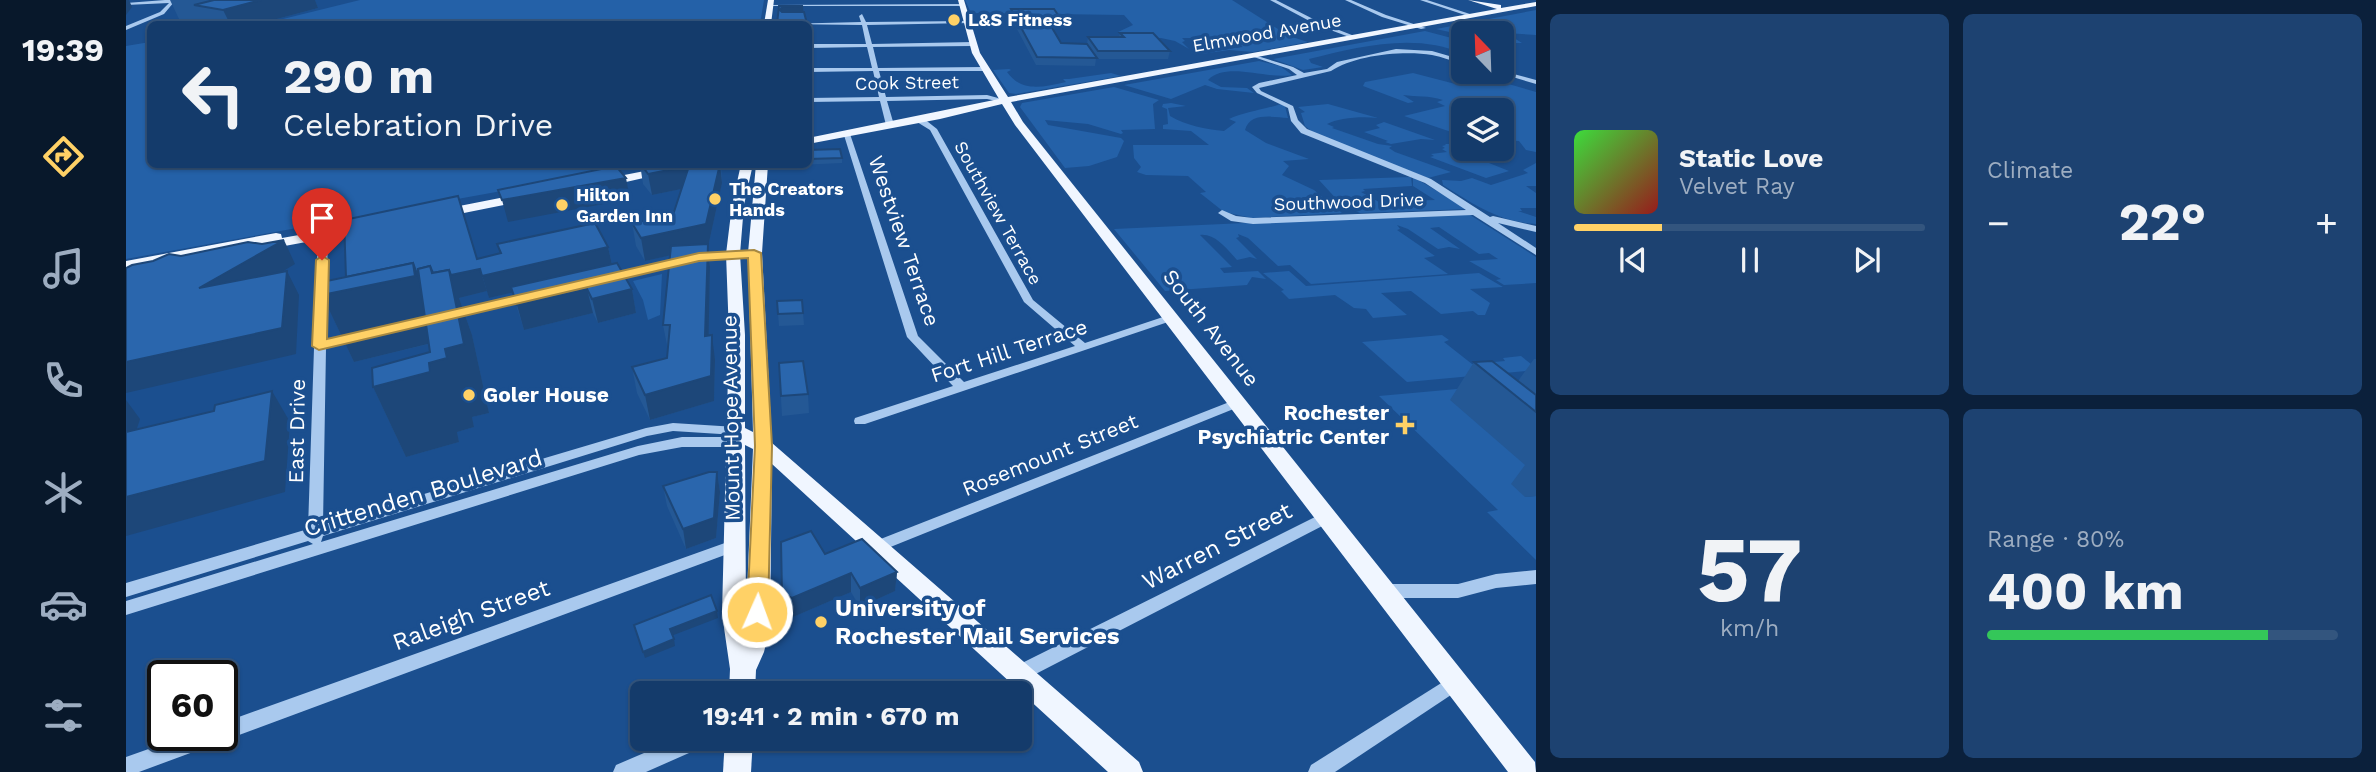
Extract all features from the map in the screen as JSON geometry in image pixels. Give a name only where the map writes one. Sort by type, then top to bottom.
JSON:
[{"type":"main road","points":[[1471,0],[1508,10]]},
{"type":"main road","name":"South Avenue","points":[[961,2],[973,44],[984,69],[1055,172],[1525,772]]},
{"type":"main road","points":[[768,21],[770,3]]},
{"type":"main road","name":"Elmwood Avenue","points":[[812,140],[1006,101],[1536,4]]},
{"type":"main road","name":"Elmwood Avenue","points":[[1258,57],[1470,15],[1508,10]]},
{"type":"main road","points":[[651,168],[587,183],[676,168]]},
{"type":"main road","name":"Mount Hope Avenue","points":[[743,681],[734,614],[737,335],[733,254],[738,205],[746,168]]},
{"type":"main road","name":"Mount Hope Avenue","points":[[743,681],[758,627],[763,446],[754,253],[762,168]]},
{"type":"main road","points":[[424,213],[535,192]]},
{"type":"main road","points":[[126,272],[375,222]]},
{"type":"main road","points":[[126,265],[323,232]]},
{"type":"main road","points":[[736,436],[763,446],[1129,772]]},
{"type":"main road","points":[[737,772],[738,751]]},
{"type":"street","points":[[128,4],[187,0]]},
{"type":"street","points":[[1272,0],[1319,24],[1354,37]]},
{"type":"street","points":[[1347,0],[1419,27]]},
{"type":"street","points":[[1422,0],[1470,15]]},
{"type":"street","points":[[126,28],[162,13],[173,1]]},
{"type":"street","points":[[770,3],[859,6],[961,2]]},
{"type":"street","points":[[859,6],[890,125]]},
{"type":"street","points":[[812,24],[967,23]]},
{"type":"street","points":[[812,46],[973,44]]},
{"type":"street","points":[[1451,59],[1432,53],[1396,51],[1255,87],[1259,92],[1291,107],[1295,121],[1304,131],[1428,181],[1536,252]]},
{"type":"street","points":[[1258,57],[1291,68],[1302,75]]},
{"type":"street","points":[[812,70],[984,69]]},
{"type":"street","points":[[1514,76],[1536,82]]},
{"type":"street","name":"Cook Street","points":[[812,100],[988,97],[1006,101]]},
{"type":"street","name":"Southview Terrace","points":[[920,120],[933,128],[1029,302],[1083,347]]},
{"type":"street","name":"Westview Terrace","points":[[846,134],[913,337],[961,387]]},
{"type":"street","name":"Southwood Drive","points":[[1222,213],[1234,219],[1253,221],[1480,214],[1536,229]]},
{"type":"street","name":"Southwood Drive","points":[[1514,239],[1525,231],[1536,229]]},
{"type":"street","name":"East Drive","points":[[314,550],[323,232]]},
{"type":"street","points":[[594,282],[699,257],[754,253]]},
{"type":"street","points":[[436,319],[544,293]]},
{"type":"street","name":"Fort Hill Terrace","points":[[860,421],[1170,318]]},
{"type":"street","points":[[319,346],[374,333]]},
{"type":"street","name":"Rosemount Street","points":[[878,546],[1237,403]]},
{"type":"street","name":"Crittenden Boulevard","points":[[126,590],[659,429],[693,427],[736,436]]},
{"type":"street","name":"Crittenden Boulevard","points":[[126,608],[668,444],[736,436]]},
{"type":"street","points":[[523,469],[527,486]]},
{"type":"street","name":"Warren Street","points":[[1017,674],[1325,518]]},
{"type":"street","name":"Raleigh Street","points":[[238,726],[736,545]]},
{"type":"street","points":[[1384,591],[1458,591],[1478,584],[1536,577]]},
{"type":"street","points":[[1318,772],[1454,683]]},
{"type":"street","points":[[126,767],[170,751]]},
{"type":"street","points":[[623,772],[672,751]]},
{"type":"shaded area","points":[[360,0],[764,0],[760,21],[279,21]]},
{"type":"shaded area","points":[[965,0],[1232,0],[1289,36],[1308,42],[1253,52],[1229,50],[1201,54],[1191,52],[1243,47],[1229,38],[1182,38],[1185,41],[1182,42],[1189,49],[1175,41],[1161,38],[1130,37],[1129,33],[1118,32],[1133,25],[1124,15],[971,13]]},
{"type":"shaded area","points":[[1536,10],[1536,35],[1514,34],[1514,21],[1478,21]]},
{"type":"shaded area","points":[[1451,26],[1451,32],[1436,29]]},
{"type":"shaded area","points":[[1425,31],[1451,38],[1451,49],[1406,43],[1366,46],[1309,59],[1311,63],[1323,67],[1303,70],[1273,59]]},
{"type":"shaded area","points":[[147,42],[147,168],[628,168],[126,259],[126,46]]},
{"type":"shaded area","points":[[1259,61],[1280,66],[1292,75],[1226,72],[1208,80],[1221,87],[1247,88],[1254,93],[1205,85],[1171,99],[1124,85]]},
{"type":"shaded area","points":[[993,70],[1011,70],[1007,72],[1013,79],[1034,87],[1066,82],[1063,79],[1111,73],[1121,76],[1016,94],[1009,93]]},
{"type":"shaded area","points":[[1413,73],[1463,86],[1508,84],[1536,92],[1536,152],[1526,150],[1519,141],[1514,141],[1514,98],[1451,98],[1451,132],[1404,116],[1445,106],[1437,102],[1443,100],[1403,95],[1414,102],[1408,103],[1363,86],[1365,82]]},
{"type":"shaded area","points":[[1114,87],[1159,100],[1153,104],[1155,129],[1121,130],[1121,134],[1088,124],[1045,120],[1048,125],[1121,138],[1124,141],[1117,157],[1089,166],[1065,168],[1020,107],[1022,103]]},
{"type":"shaded area","points":[[1163,104],[1186,106],[1168,108],[1170,116],[1196,126],[1224,131],[1236,122],[1229,119],[1281,104],[1285,106],[1288,118],[1257,118],[1248,124],[1245,130],[1266,143],[1309,159],[1283,161],[1289,166],[1282,175],[1314,190],[1342,213],[1252,218],[1224,212],[1200,193],[1206,192],[1188,176],[1146,175],[1137,172],[1141,167],[1134,158],[1133,145],[1209,145],[1191,131],[1163,129],[1163,125],[1168,124],[1167,109],[1162,107]]},
{"type":"shaded area","points":[[1328,104],[1378,118],[1337,120],[1327,124],[1334,127],[1332,128],[1378,144],[1392,146],[1389,148],[1395,152],[1451,172],[1428,178],[1315,134],[1305,126],[1301,113],[1305,112],[1298,107]]},
{"type":"shaded area","points":[[1384,122],[1435,140],[1421,139],[1391,144],[1364,132],[1380,128],[1376,125]]},
{"type":"shaded area","points":[[1451,144],[1451,161],[1484,161],[1509,171],[1486,178],[1430,157],[1434,156],[1431,154],[1447,152],[1442,149],[1445,148],[1442,146]]},
{"type":"shaded area","points":[[1536,163],[1536,186],[1526,186],[1536,193],[1536,208],[1520,208],[1522,211],[1518,211],[1536,217],[1536,224],[1498,216],[1443,185],[1442,180],[1461,181],[1472,178],[1491,185],[1528,173],[1523,170]]},
{"type":"shaded area","points":[[1411,177],[1412,186],[1363,189],[1365,191],[1361,192],[1379,202],[1435,200],[1413,186],[1413,177],[1468,209],[1360,213],[1341,204],[1319,180]]},
{"type":"shaded area","points":[[1467,213],[1536,257],[1536,283],[1504,285],[1496,280],[1501,279],[1469,261],[1498,259],[1489,253],[1479,254],[1439,227],[1430,228],[1460,249],[1438,249],[1408,229],[1397,225],[1400,229],[1397,230],[1435,256],[1424,258],[1448,274],[1311,284],[1290,265],[1278,266],[1248,238],[1238,234],[1239,237],[1236,238],[1257,259],[1250,257],[1237,260],[1216,239],[1200,235],[1232,267],[1220,268],[1224,273],[1258,271],[1266,279],[1252,277],[1247,285],[1165,291],[1114,229]]},
{"type":"shaded area","points":[[1289,271],[1306,286],[1479,273],[1503,287],[1470,289],[1490,303],[1485,315],[1478,315],[1473,311],[1441,314],[1411,291],[1381,293],[1407,315],[1373,318],[1366,309],[1354,308],[1335,295],[1289,299],[1281,291],[1284,290],[1263,273]]},
{"type":"shaded area","points":[[662,274],[660,315],[648,320],[643,300],[633,281]]},
{"type":"shaded area","points":[[1442,335],[1449,340],[1444,342],[1472,364],[1505,361],[1503,358],[1521,356],[1536,370],[1407,382],[1362,342]]},
{"type":"shaded area","points":[[1457,389],[1536,475],[1525,497],[1536,496],[1536,560],[1487,512],[1498,510],[1379,396]]},
{"type":"building","points":[[214,0],[261,0],[223,10],[194,5]]},
{"type":"building","points":[[779,6],[803,6],[782,7],[780,10],[804,12],[806,21],[777,21]]},
{"type":"building","points":[[1011,9],[1054,9],[1062,21],[1048,21],[1061,43],[1087,44],[1097,58],[1037,57]]},
{"type":"building","points":[[1120,33],[1153,33],[1170,51],[1098,51],[1088,37],[1124,37]]},
{"type":"building","points":[[840,149],[842,158],[812,159],[812,150]]},
{"type":"building","points":[[606,168],[618,168],[626,178],[502,200],[498,190]]},
{"type":"building","points":[[644,168],[679,168],[648,174]]},
{"type":"building","points":[[688,168],[719,168],[706,224],[641,238],[632,223],[673,215]]},
{"type":"building","points":[[458,196],[477,259],[501,253],[497,244],[595,223],[608,247],[482,276],[480,269],[451,275],[449,270],[433,273],[430,266],[418,269],[419,279],[413,263],[346,277],[344,220]]},
{"type":"building","points":[[284,240],[199,288],[287,271],[282,328],[126,362],[126,268],[169,254],[181,256],[248,242],[262,244]]},
{"type":"building","points":[[708,244],[705,336],[712,335],[711,376],[645,395],[632,367],[667,358],[670,325],[663,325],[671,246]]},
{"type":"building","points":[[413,263],[415,276],[322,295],[322,282]]},
{"type":"building","points":[[617,263],[632,289],[592,299],[587,289],[517,305],[511,287]]},
{"type":"building","points":[[430,266],[432,273],[449,270],[464,344],[445,349],[447,358],[429,363],[430,372],[373,387],[372,368],[430,352],[418,269]]},
{"type":"building","points":[[802,300],[803,313],[778,314],[777,301]]},
{"type":"building","points":[[803,361],[808,394],[781,396],[779,363]]},
{"type":"building","points":[[1492,361],[1536,395],[1536,412],[1474,362]]},
{"type":"building","points":[[272,391],[265,461],[126,497],[126,432],[214,411],[215,405]]},
{"type":"building","points":[[717,472],[714,518],[683,529],[663,486]]},
{"type":"building","points":[[811,531],[825,554],[862,539],[897,572],[860,588],[851,573],[792,598],[782,594],[781,542]]},
{"type":"building","points":[[711,595],[717,611],[670,629],[674,639],[643,652],[634,625]]},
{"type":"place","name":"L&S Fitness","points":[[954,20]]},
{"type":"place","name":"The Creators Hands","points":[[715,199]]},
{"type":"place","name":"Hilton Garden Inn","points":[[562,205]]},
{"type":"place","name":"Goler House","points":[[469,395]]},
{"type":"place","name":"Rochester Psychiatric Center","points":[[1405,425]]},
{"type":"place","name":"University of Rochester Mail Services","points":[[821,622]]},
{"type":"route","points":[[322,260],[319,346],[699,257],[754,253],[763,446],[757,612]]}]
